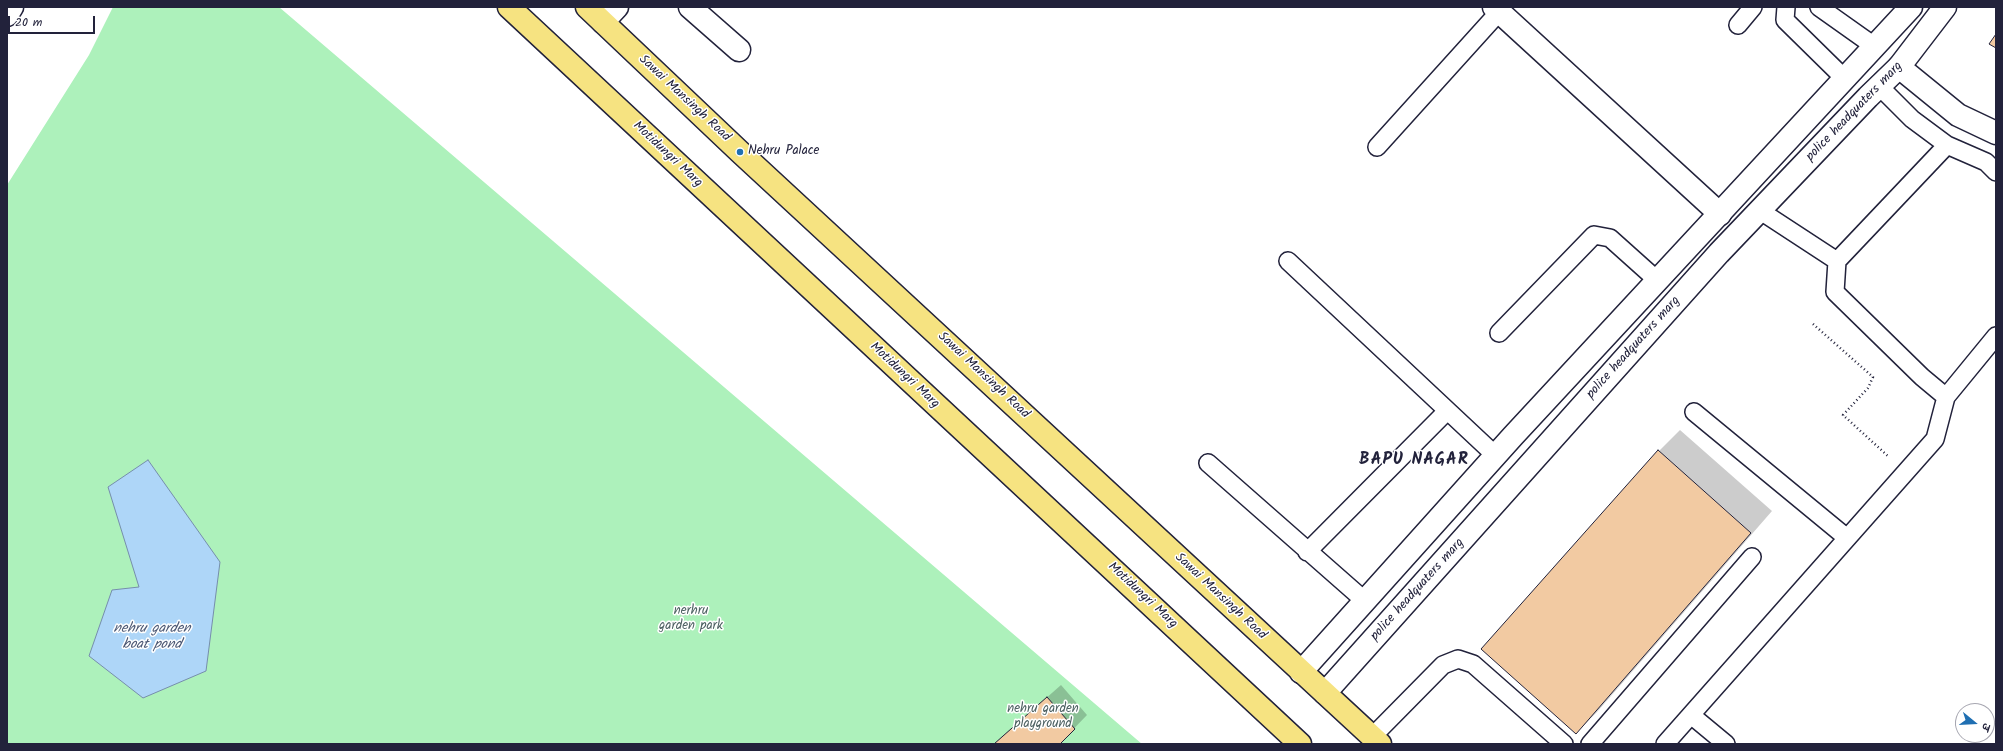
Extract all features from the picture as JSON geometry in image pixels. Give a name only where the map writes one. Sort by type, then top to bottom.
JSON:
[{"type":"main road","name":"Motidungri Marg","points":[[509,7],[1300,744]]},
{"type":"main road","name":"Sawai Mansingh Road","points":[[587,7],[610,14],[746,157],[1376,741]]},
{"type":"street","points":[[7,15],[12,7]]},
{"type":"street","points":[[690,7],[738,50]]},
{"type":"street","name":"police headquaters marg","points":[[1301,672],[1495,455],[1911,7]]},
{"type":"street","name":"police headquaters marg","points":[[1325,693],[1719,253],[1899,67],[1945,7]]},
{"type":"street","points":[[1496,9],[1720,214]]},
{"type":"street","points":[[1874,46],[1958,115],[1996,133]]},
{"type":"lane","points":[[1738,25],[1753,7]]},
{"type":"lane","points":[[1786,7],[1785,20],[1844,78]]},
{"type":"lane","points":[[1819,7],[1874,46]]},
{"type":"lane","points":[[1377,148],[1496,9]]},
{"type":"lane","points":[[1880,86],[1912,119],[1947,145],[1986,162],[1996,172]]},
{"type":"lane","points":[[1946,397],[1922,377],[1835,292],[1837,261],[1947,145]]},
{"type":"lane","points":[[1759,210],[1837,261]]},
{"type":"lane","points":[[1499,333],[1594,235],[1610,238],[1658,281]]},
{"type":"lane","points":[[1288,261],[1495,455]]},
{"type":"lane","points":[[1665,744],[1935,439],[1946,397],[1996,336]]},
{"type":"lane","points":[[1307,552],[1447,411]]},
{"type":"lane","points":[[1694,412],[1847,538]]},
{"type":"lane","points":[[1208,463],[1307,552],[1365,601]]},
{"type":"lane","points":[[1590,744],[1752,557]]},
{"type":"lane","points":[[1376,741],[1443,665],[1458,659],[1473,664],[1564,744]]},
{"type":"lane","points":[[1691,715],[1726,744]]},
{"type":"path","points":[[1813,324],[1873,377],[1868,388],[1843,415],[1906,472]]},
{"type":"green space","points":[[113,7],[279,7],[1142,744],[7,744],[7,185],[89,55]]},
{"type":"water","name":"nehru garden boat pond","points":[[148,460],[220,562],[206,671],[143,698],[89,656],[112,590],[139,587],[108,487]]},
{"type":"building","points":[[1996,34],[1996,48],[1989,44]]},
{"type":"building","points":[[1658,450],[1751,533],[1576,734],[1481,649]]},
{"type":"building","points":[[1047,697],[1075,729],[1060,744],[994,744]]},
{"type":"place","name":"Nehru Palace","points":[[740,152]]},
{"type":"district","name":"BAPU NAGAR","points":[[1414,461]]},
{"type":"park label","name":"nerhru garden park","points":[[691,620]]},
{"type":"park label","name":"nehru garden playground","points":[[1043,718]]}]
